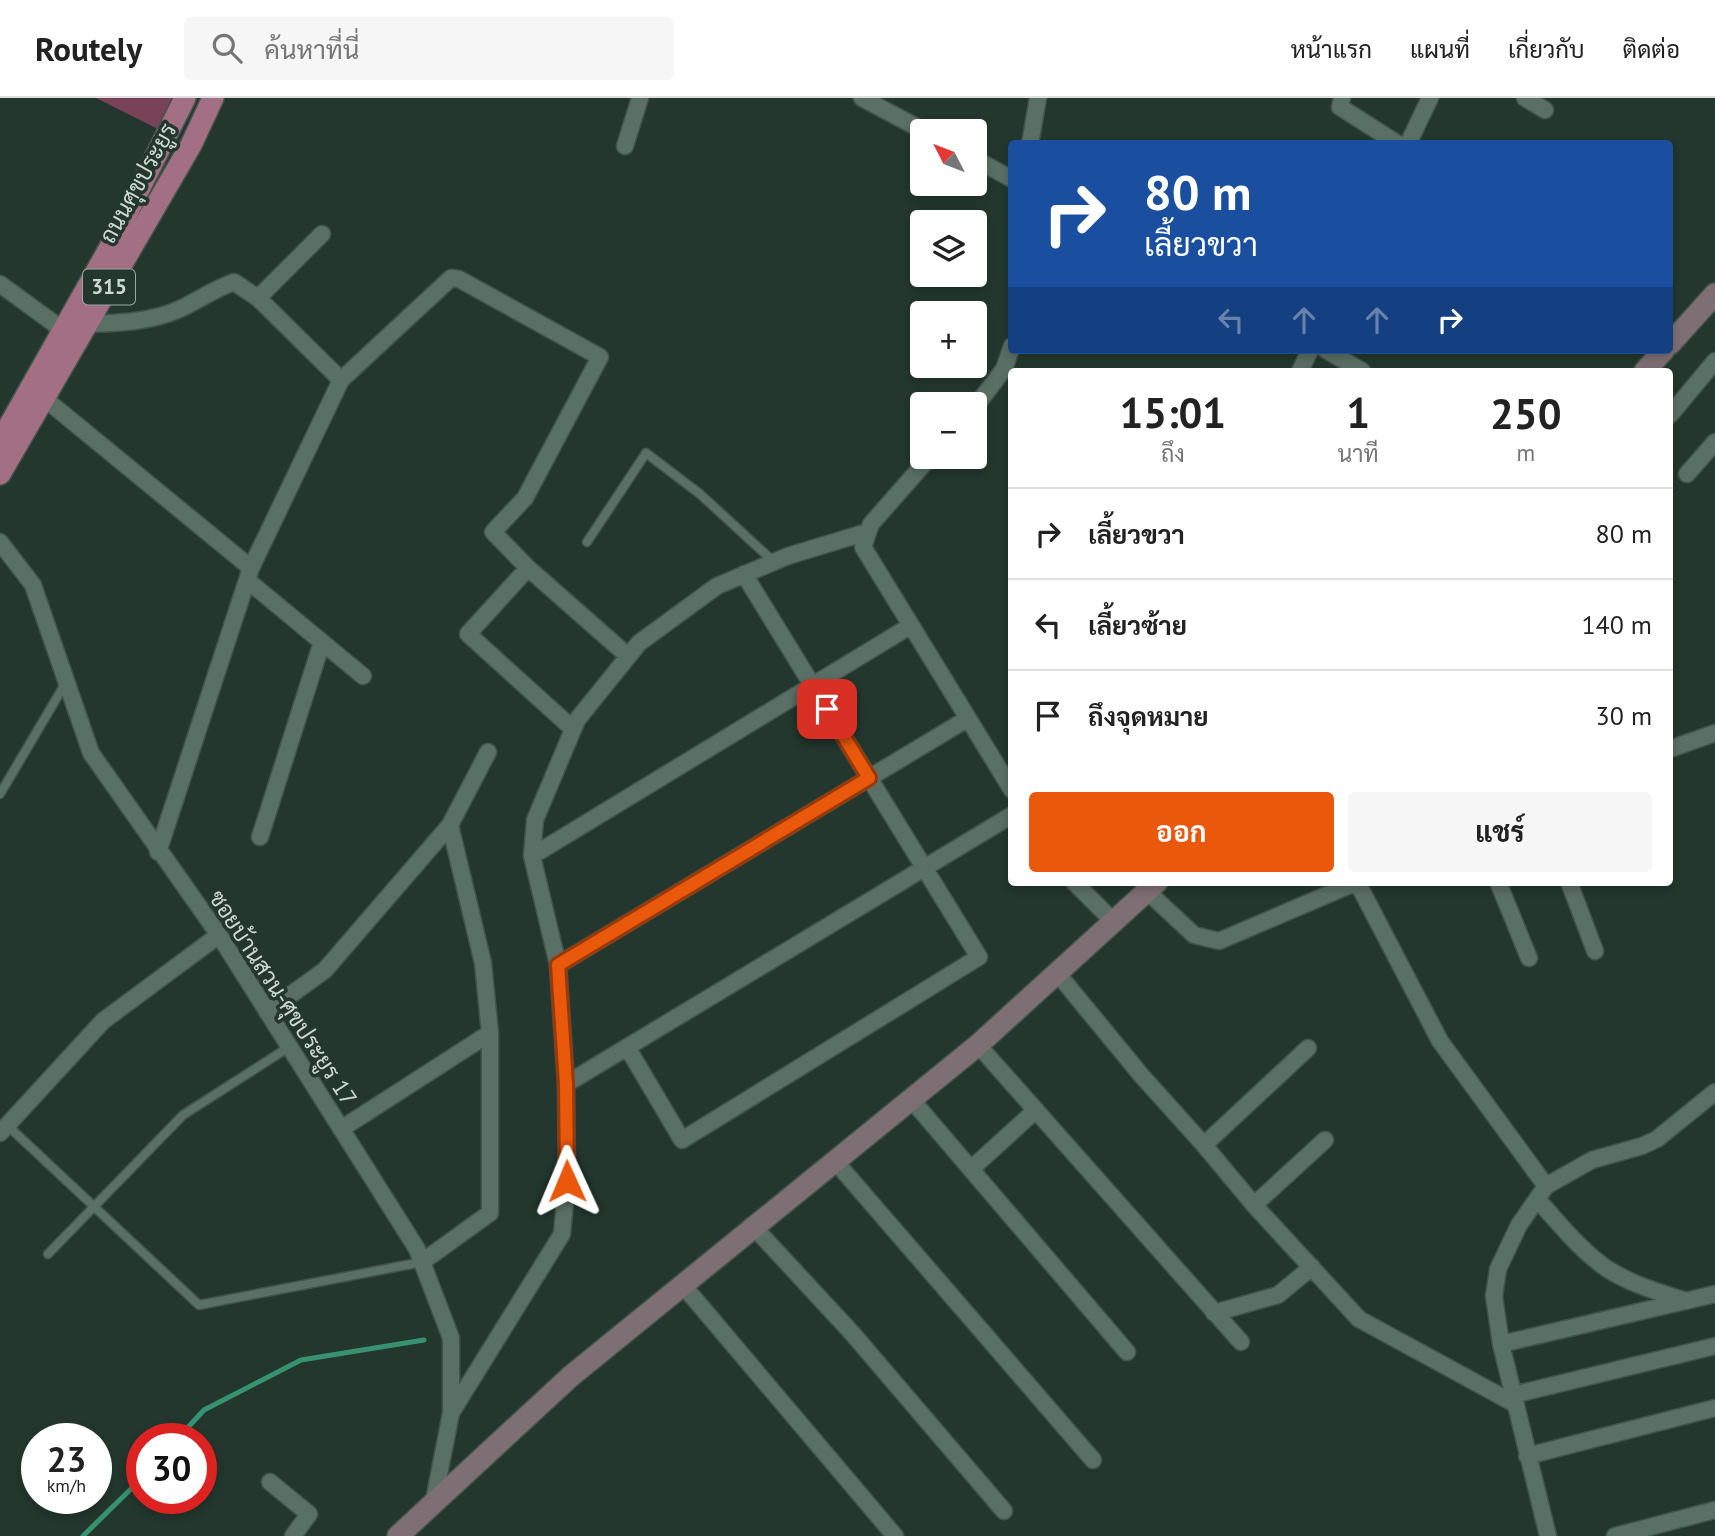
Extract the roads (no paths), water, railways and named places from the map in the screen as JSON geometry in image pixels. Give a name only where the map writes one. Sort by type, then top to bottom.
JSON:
[{"type":"main road","name":"ถนนศุขประยูร","points":[[0,442],[109,249],[185,98]]},
{"type":"main road","name":"ถนนศุขประยูร","points":[[0,474],[194,137],[212,98]]},
{"type":"street","points":[[625,146],[640,98]]},
{"type":"street","points":[[862,98],[910,124]]},
{"type":"street","points":[[1031,140],[1038,98]]},
{"type":"street","points":[[1342,98],[1340,107],[1392,140]]},
{"type":"street","points":[[1410,140],[1430,98]]},
{"type":"street","points":[[1525,98],[1545,110]]},
{"type":"street","points":[[170,129],[194,137]]},
{"type":"street","points":[[987,165],[1008,176]]},
{"type":"street","points":[[258,298],[322,234]]},
{"type":"street","points":[[158,852],[249,574],[341,380],[451,278],[459,279],[600,357],[525,498],[493,532],[528,568],[628,656]]},
{"type":"street","points":[[87,324],[134,322],[178,310],[213,289],[234,282],[258,298],[341,380]]},
{"type":"street","points":[[0,284],[63,330]]},
{"type":"street","points":[[1673,341],[1715,295]]},
{"type":"street","points":[[986,392],[1004,369],[1009,354]]},
{"type":"street","points":[[1333,354],[1357,368]]},
{"type":"street","points":[[1647,368],[1660,354]]},
{"type":"street","points":[[1673,411],[1715,361]]},
{"type":"street","points":[[44,398],[363,676]]},
{"type":"street","points":[[1687,474],[1715,442]]},
{"type":"street","points":[[919,469],[871,524],[863,547],[1008,784]]},
{"type":"street","points":[[451,1413],[562,1234],[567,1181],[566,1084],[558,965],[532,856],[535,820],[573,729],[639,643],[716,586],[774,562],[867,533]]},
{"type":"street","name":"ซอยบ้านสวน-ศุขประยูร 17","points":[[0,542],[33,585],[91,753],[158,852],[219,935],[422,1262],[451,1338],[451,1413],[434,1500]]},
{"type":"street","points":[[528,568],[468,634],[573,729]]},
{"type":"street","points":[[627,1046],[682,1140],[979,957],[744,574]]},
{"type":"street","points":[[532,856],[910,626]]},
{"type":"street","points":[[260,837],[322,642]]},
{"type":"street","points":[[558,965],[967,719]]},
{"type":"street","points":[[1673,748],[1715,733]]},
{"type":"street","points":[[267,1012],[325,970],[450,825],[488,752]]},
{"type":"street","points":[[566,1084],[1008,817]]},
{"type":"street","points":[[422,1262],[490,1213],[491,1033],[483,963],[450,825]]},
{"type":"street","points":[[1078,886],[1115,923]]},
{"type":"street","points":[[398,1536],[571,1376],[752,1225],[978,1045],[1152,887],[1194,935],[1219,941],[1348,886]]},
{"type":"street","points":[[1359,886],[1440,1041],[1541,1193],[1583,1249],[1607,1268],[1644,1286],[1686,1301]]},
{"type":"street","points":[[1500,886],[1529,958]]},
{"type":"street","points":[[1571,886],[1595,951]]},
{"type":"street","points":[[4,1129],[103,1021],[219,935]]},
{"type":"street","points":[[1058,974],[1254,1205],[1359,1319],[1514,1400],[1715,1346]]},
{"type":"street","points":[[341,1129],[491,1033]]},
{"type":"street","points":[[978,1045],[1241,1342]]},
{"type":"street","points":[[1204,1145],[1308,1048]]},
{"type":"street","points":[[1548,1536],[1501,1344],[1494,1296],[1498,1269],[1519,1225],[1541,1193],[1592,1160],[1657,1139],[1715,1092]]},
{"type":"street","points":[[911,1099],[1127,1352]]},
{"type":"street","points":[[971,1169],[1036,1110]]},
{"type":"street","points":[[1254,1205],[1325,1140]]},
{"type":"street","points":[[835,1161],[1093,1460]]},
{"type":"street","points":[[752,1225],[852,1333],[1004,1511]]},
{"type":"street","points":[[1214,1312],[1279,1295],[1312,1267]]},
{"type":"street","points":[[682,1284],[895,1536]]},
{"type":"street","points":[[1501,1344],[1715,1294]]},
{"type":"street","points":[[1527,1457],[1715,1408]]},
{"type":"street","points":[[270,1482],[309,1514],[293,1536]]},
{"type":"street","points":[[1615,1536],[1715,1510]]},
{"type":"lane","points":[[587,542],[646,453],[701,494],[774,562]]},
{"type":"lane","points":[[0,794],[65,684]]},
{"type":"lane","points":[[48,1254],[183,1115],[289,1047]]},
{"type":"lane","points":[[4,1129],[93,1206],[199,1305],[422,1262]]},
{"type":"waterway","points":[[192,1423],[204,1410],[301,1360],[424,1340]]},
{"type":"waterway","points":[[83,1536],[126,1494]]}]
